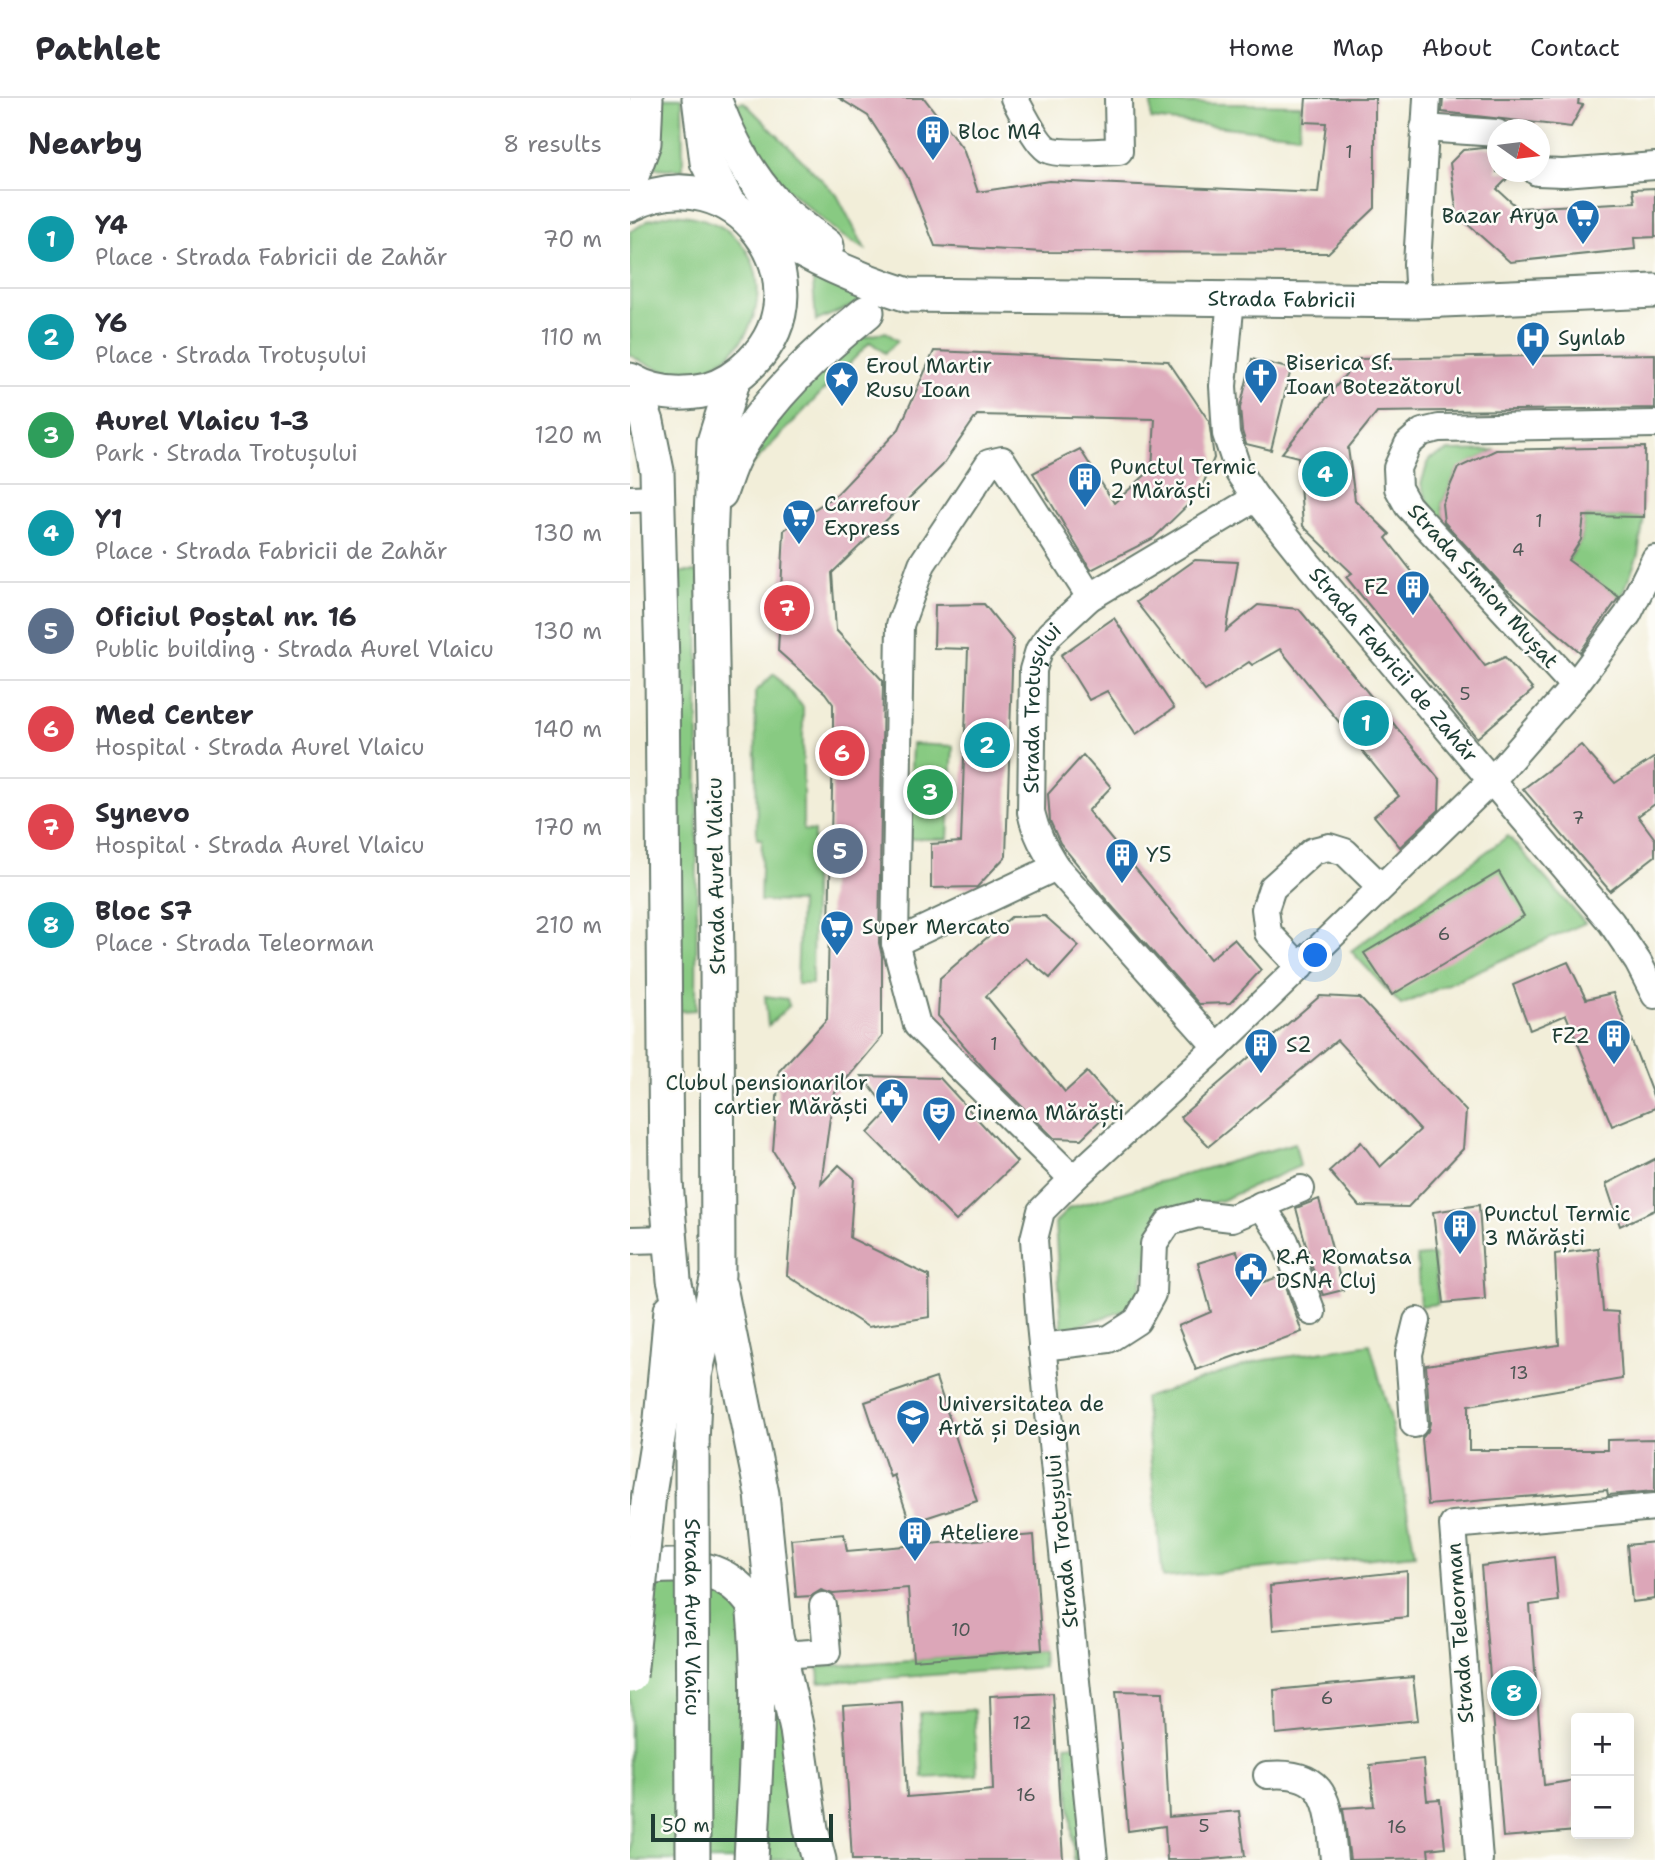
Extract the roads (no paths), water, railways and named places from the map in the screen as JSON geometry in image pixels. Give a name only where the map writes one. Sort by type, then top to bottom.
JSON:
[{"type":"main road","points":[[630,181],[644,142],[646,98]]},
{"type":"main road","points":[[699,98],[707,162],[738,210],[775,259],[780,283],[779,308],[773,332],[760,354],[738,375]]},
{"type":"main road","points":[[711,518],[734,455],[757,421],[810,361],[888,299],[836,253],[780,210],[748,170],[726,130],[714,98]]},
{"type":"main road","name":"Strada Fabricii","points":[[630,205],[664,192],[686,191],[708,195],[738,210],[796,248],[868,282],[888,299]]},
{"type":"main road","name":"Strada Fabricii","points":[[631,381],[652,390],[673,394],[715,388],[888,299],[1419,300],[1655,291]]},
{"type":"main road","name":"Strada Aurel Vlaicu","points":[[693,1860],[692,1444],[695,1375],[718,1275],[711,518],[714,442],[738,375]]},
{"type":"main road","name":"Strada Aurel Vlaicu","points":[[631,381],[653,445],[644,498],[662,666],[666,1181],[674,1280],[695,1375]]},
{"type":"main road","points":[[718,1275],[722,1307],[762,1494],[778,1645],[797,1730],[813,1850]]},
{"type":"main road","points":[[630,1676],[649,1494],[661,1419],[674,1280]]},
{"type":"main road","points":[[630,1455],[661,1419]]},
{"type":"main road","points":[[630,1570],[664,1564],[708,1570],[732,1582],[753,1604],[778,1645]]},
{"type":"main road","points":[[751,1860],[758,1727],[757,1646],[753,1604]]},
{"type":"street","points":[[1014,98],[1047,149],[1119,151],[1118,98]]},
{"type":"street","points":[[1419,300],[1417,264],[1427,98]]},
{"type":"street","points":[[1424,128],[1487,132]]},
{"type":"street","points":[[1550,172],[1655,166]]},
{"type":"street","name":"Strada Fabricii de Zahăr","points":[[1231,298],[1223,386],[1226,434],[1239,473],[1310,566],[1611,922],[1638,962],[1655,995]]},
{"type":"street","name":"Strada Simion Mușat","points":[[1574,686],[1408,506],[1398,488],[1397,468],[1408,444],[1422,432],[1439,428],[1655,424]]},
{"type":"street","points":[[1073,1179],[917,1025],[895,943],[900,625],[922,564],[989,463],[1002,460],[1090,597]]},
{"type":"street","name":"Strada Trotușului","points":[[1217,1047],[1056,867],[1035,832],[1031,812],[1033,670],[1038,650],[1050,634],[1090,597],[1256,498]]},
{"type":"street","name":"Strada Simion Mușat","points":[[1492,780],[1574,686],[1628,614],[1655,559]]},
{"type":"street","name":"Strada Trotușului","points":[[1094,1860],[1042,1346],[1034,1239],[1041,1211],[1217,1047],[1492,780]]},
{"type":"street","points":[[1300,967],[1268,933],[1265,909],[1272,888],[1314,851],[1329,848],[1345,852],[1381,887]]},
{"type":"street","points":[[895,943],[1056,867]]},
{"type":"street","points":[[1042,1346],[1109,1339],[1137,1321],[1152,1294],[1154,1244],[1169,1222],[1198,1214],[1232,1218],[1301,1189]]},
{"type":"street","points":[[1261,1205],[1286,1241],[1312,1312]]},
{"type":"street","points":[[630,1240],[671,1239]]},
{"type":"street","points":[[1414,1424],[1409,1354],[1417,1321]]},
{"type":"street","name":"Strada Teleorman","points":[[1479,1860],[1453,1525],[1655,1507]]},
{"type":"street","points":[[778,1645],[827,1651],[823,1606]]},
{"type":"street","points":[[1267,1775],[1294,1775],[1308,1780],[1320,1789],[1326,1802],[1334,1860]]},
{"type":"place","name":"Bloc M4","points":[[933,162]]},
{"type":"place","name":"Bazar Arya","points":[[1583,246]]},
{"type":"place","name":"Synlab","points":[[1533,368]]},
{"type":"place","name":"Biserica Sf. Ioan Botezătorul","points":[[1261,405]]},
{"type":"place","name":"Eroul Martir Rusu Ioan","points":[[842,408]]},
{"type":"place","name":"Y1","points":[[1325,474]]},
{"type":"place","name":"Punctul Termic 2 Mărăști","points":[[1085,509]]},
{"type":"place","name":"Carrefour Express","points":[[799,546]]},
{"type":"place","name":"Synevo","points":[[787,608]]},
{"type":"place","name":"FZ","points":[[1413,617]]},
{"type":"place","name":"Y4","points":[[1366,723]]},
{"type":"place","name":"Y6","points":[[987,745]]},
{"type":"place","name":"Med Center","points":[[842,753]]},
{"type":"place","name":"Aurel Vlaicu 1-3","points":[[930,792]]},
{"type":"place","name":"Oficiul Poștal nr. 16","points":[[840,851]]},
{"type":"place","name":"Y5","points":[[1122,885]]},
{"type":"place","name":"Super Mercato","points":[[837,957]]},
{"type":"place","name":"FZ2","points":[[1614,1066]]},
{"type":"place","name":"S2","points":[[1261,1075]]},
{"type":"place","name":"Clubul pensionarilor cartier Mărăști","points":[[892,1125]]},
{"type":"place","name":"Cinema Mărăști","points":[[939,1143]]},
{"type":"place","name":"Punctul Termic 3 Mărăști","points":[[1460,1256]]},
{"type":"place","name":"R.A. Romatsa DSNA Cluj","points":[[1251,1299]]},
{"type":"place","name":"Universitatea de Artă și Design","points":[[913,1446]]},
{"type":"place","name":"Ateliere","points":[[915,1563]]},
{"type":"place","name":"Bloc S7","points":[[1514,1693]]}]
